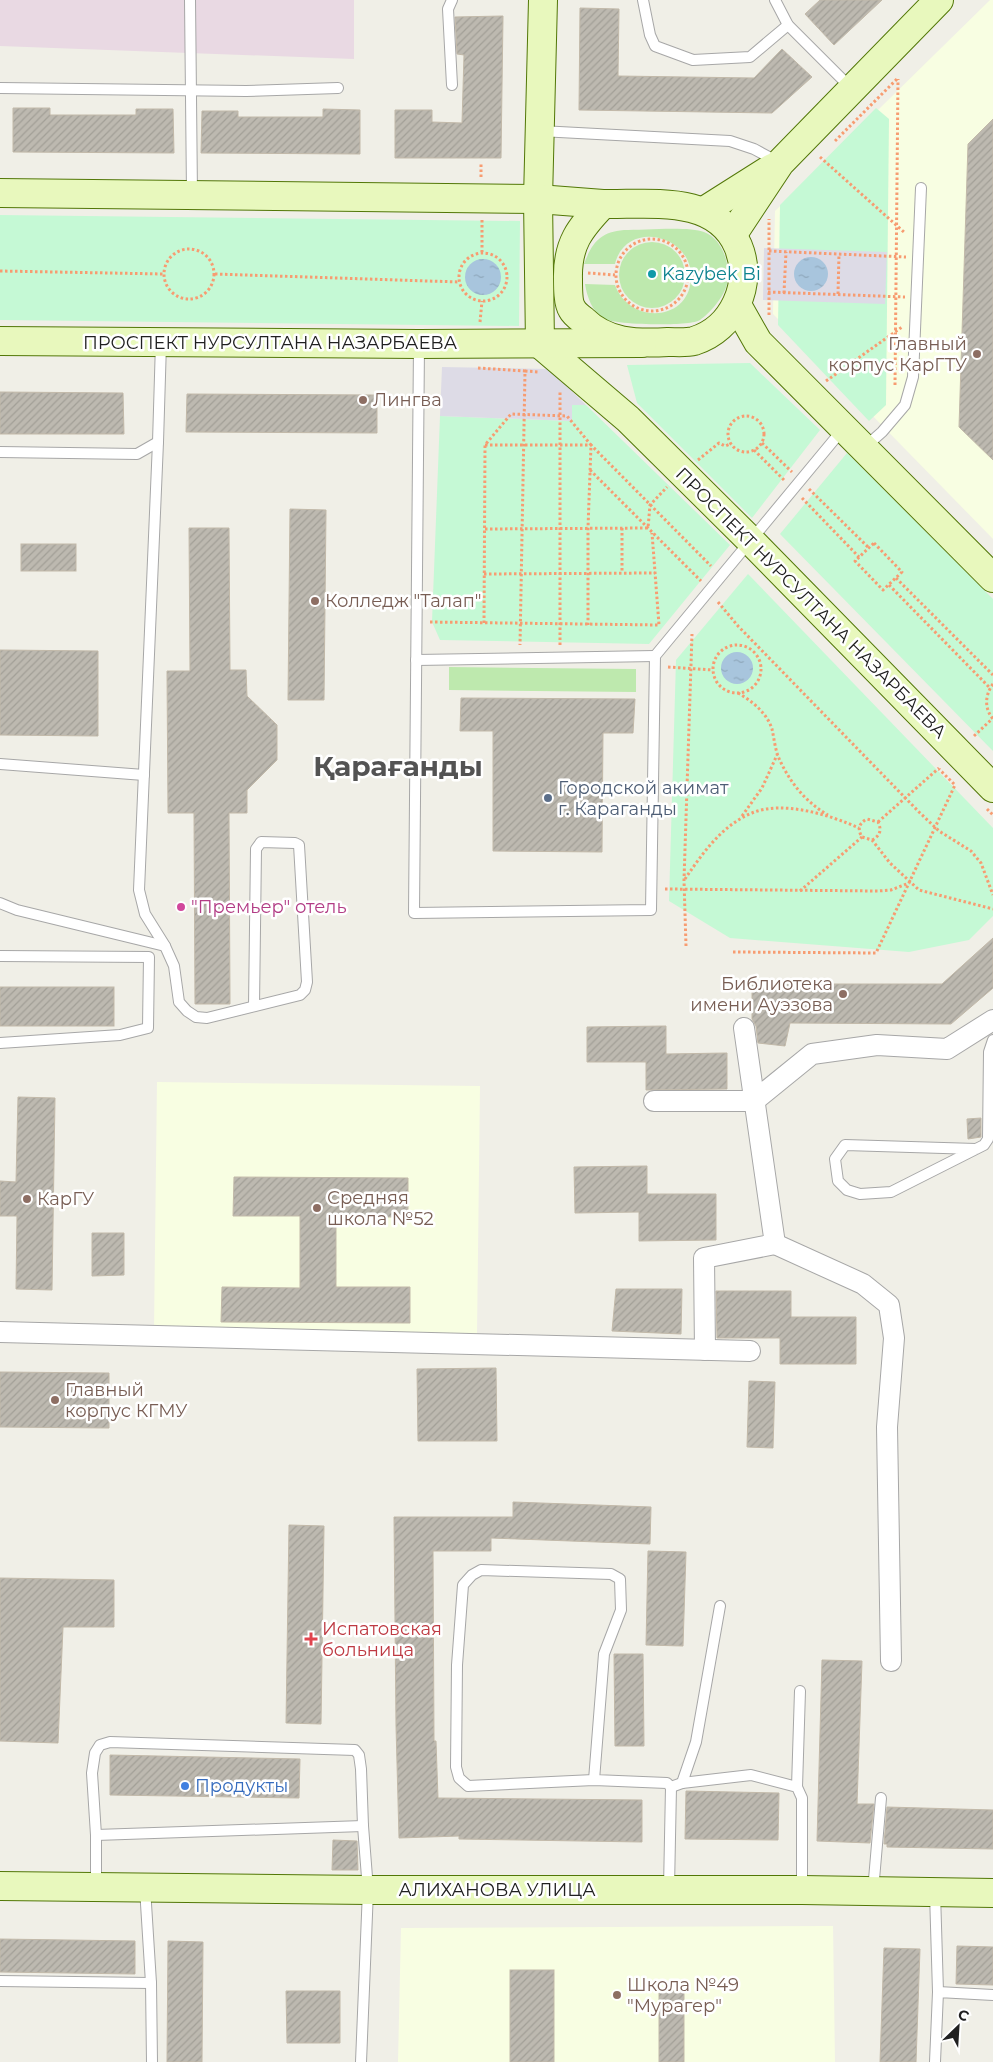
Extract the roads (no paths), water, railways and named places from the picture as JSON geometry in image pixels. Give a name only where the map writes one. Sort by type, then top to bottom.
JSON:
[{"type":"main road","points":[[0,193],[538,199],[604,204],[688,206],[704,211],[720,221],[733,234],[740,249],[744,268],[743,287],[737,305],[726,321],[711,333],[693,341],[540,344],[538,199],[542,0]]},
{"type":"main road","points":[[733,234],[780,163],[851,88],[939,0]]},
{"type":"main road","points":[[704,211],[780,163]]},
{"type":"main road","points":[[604,204],[576,236],[567,261],[571,308],[590,327],[607,337],[642,343]]},
{"type":"main road","points":[[737,305],[758,342],[993,578]]},
{"type":"main road","name":"ПРОСПЕКТ НУРСУЛТАНА НАЗАРБАЕВА","points":[[571,308],[580,344],[628,419]]},
{"type":"main road","name":"ПРОСПЕКТ НУРСУЛТАНА НАЗАРБАЕВА","points":[[0,341],[540,344],[628,419],[751,541],[993,788]]},
{"type":"main road","name":"АЛИХАНОВА УЛИЦА","points":[[0,1886],[368,1890],[802,1890],[993,1893]]},
{"type":"street","points":[[654,1101],[754,1101],[812,1054],[877,1045],[946,1049],[993,1020]]},
{"type":"street","points":[[744,1028],[775,1244]]},
{"type":"street","points":[[705,1350],[704,1258],[775,1244],[863,1284],[888,1305],[894,1338],[887,1427],[891,1661]]},
{"type":"street","points":[[0,1332],[750,1351]]},
{"type":"lane","points":[[190,0],[192,196]]},
{"type":"lane","points":[[452,0],[448,8],[452,85]]},
{"type":"lane","points":[[643,0],[650,35],[655,46],[693,60],[750,57],[788,25]]},
{"type":"lane","points":[[775,0],[788,25],[851,88]]},
{"type":"lane","points":[[0,88],[246,91],[338,88]]},
{"type":"lane","points":[[539,131],[730,141],[754,149],[780,163]]},
{"type":"lane","points":[[864,448],[882,432],[904,405],[913,377],[921,188]]},
{"type":"lane","points":[[161,342],[139,890],[145,914],[165,946],[174,966],[178,1002],[196,1017],[207,1018],[300,995],[305,990],[307,973],[300,850],[296,843],[261,842],[256,849],[254,1006]]},
{"type":"lane","points":[[419,344],[414,913],[651,910],[655,661],[709,591],[844,428]]},
{"type":"lane","points":[[0,452],[137,454],[158,442]]},
{"type":"lane","points":[[416,660],[560,658],[655,661]]},
{"type":"lane","points":[[0,764],[144,775]]},
{"type":"lane","points":[[0,903],[17,910],[165,946]]},
{"type":"lane","points":[[0,956],[149,958],[148,1028],[120,1034],[0,1043]]},
{"type":"lane","points":[[976,1148],[845,1145],[835,1159],[838,1182],[847,1190],[860,1194],[891,1192],[984,1145],[988,1139],[991,1087],[989,1052],[993,1040]]},
{"type":"lane","points":[[594,1780],[604,1654],[621,1610],[620,1579],[611,1574],[582,1572],[481,1570],[472,1574],[464,1586],[457,1665],[456,1767],[459,1778],[468,1786],[594,1780],[667,1783],[671,1787],[669,1891]]},
{"type":"lane","points":[[682,1783],[696,1742],[720,1606]]},
{"type":"lane","points":[[800,1691],[797,1787],[802,1798],[802,1890]]},
{"type":"lane","points":[[96,1887],[96,1835],[92,1773],[95,1753],[100,1745],[110,1742],[352,1749],[359,1755],[360,1762],[362,1826],[368,1890],[360,2062]]},
{"type":"lane","points":[[671,1787],[682,1783],[751,1775],[797,1787]]},
{"type":"lane","points":[[873,1892],[881,1798]]},
{"type":"lane","points":[[96,1835],[362,1826]]},
{"type":"lane","points":[[145,1887],[152,1983],[152,2062]]},
{"type":"lane","points":[[935,1893],[938,1992],[935,2062]]},
{"type":"lane","points":[[0,1981],[152,1983]]},
{"type":"lane","points":[[938,1992],[993,1995]]},
{"type":"water","points":[[811,257],[823,262],[828,274],[823,286],[811,291],[799,286],[794,274],[799,262]]},
{"type":"water","points":[[483,259],[495,265],[501,277],[495,289],[483,295],[471,289],[465,277],[471,265]]},
{"type":"water","points":[[737,652],[748,657],[753,668],[748,679],[737,684],[726,679],[721,668],[726,657]]},
{"type":"place","name":"Kazybek Bi","points":[[652,274]]},
{"type":"place","name":"Главный корпус КарГТУ","points":[[977,354]]},
{"type":"place","name":"Лингва","points":[[363,400]]},
{"type":"place","name":"Колледж \"Талап\"","points":[[315,601]]},
{"type":"place","name":"Городской акимат г. Караганды","points":[[548,798]]},
{"type":"place","name":"\"Премьер\" отель","points":[[181,907]]},
{"type":"place","name":"Библиотека имени Ауэзова","points":[[843,994]]},
{"type":"place","name":"КарГУ","points":[[27,1199]]},
{"type":"place","name":"Средняя школа №52","points":[[317,1208]]},
{"type":"place","name":"Главный корпус КГМУ","points":[[55,1400]]},
{"type":"place","name":"Испатовская больница","points":[[311,1639]]},
{"type":"place","name":"Продукты","points":[[185,1786]]},
{"type":"place","name":"Школа №49 \"Мурагер\"","points":[[617,1995]]},
{"type":"district","name":"Қарағанды","points":[[398,766]]}]
